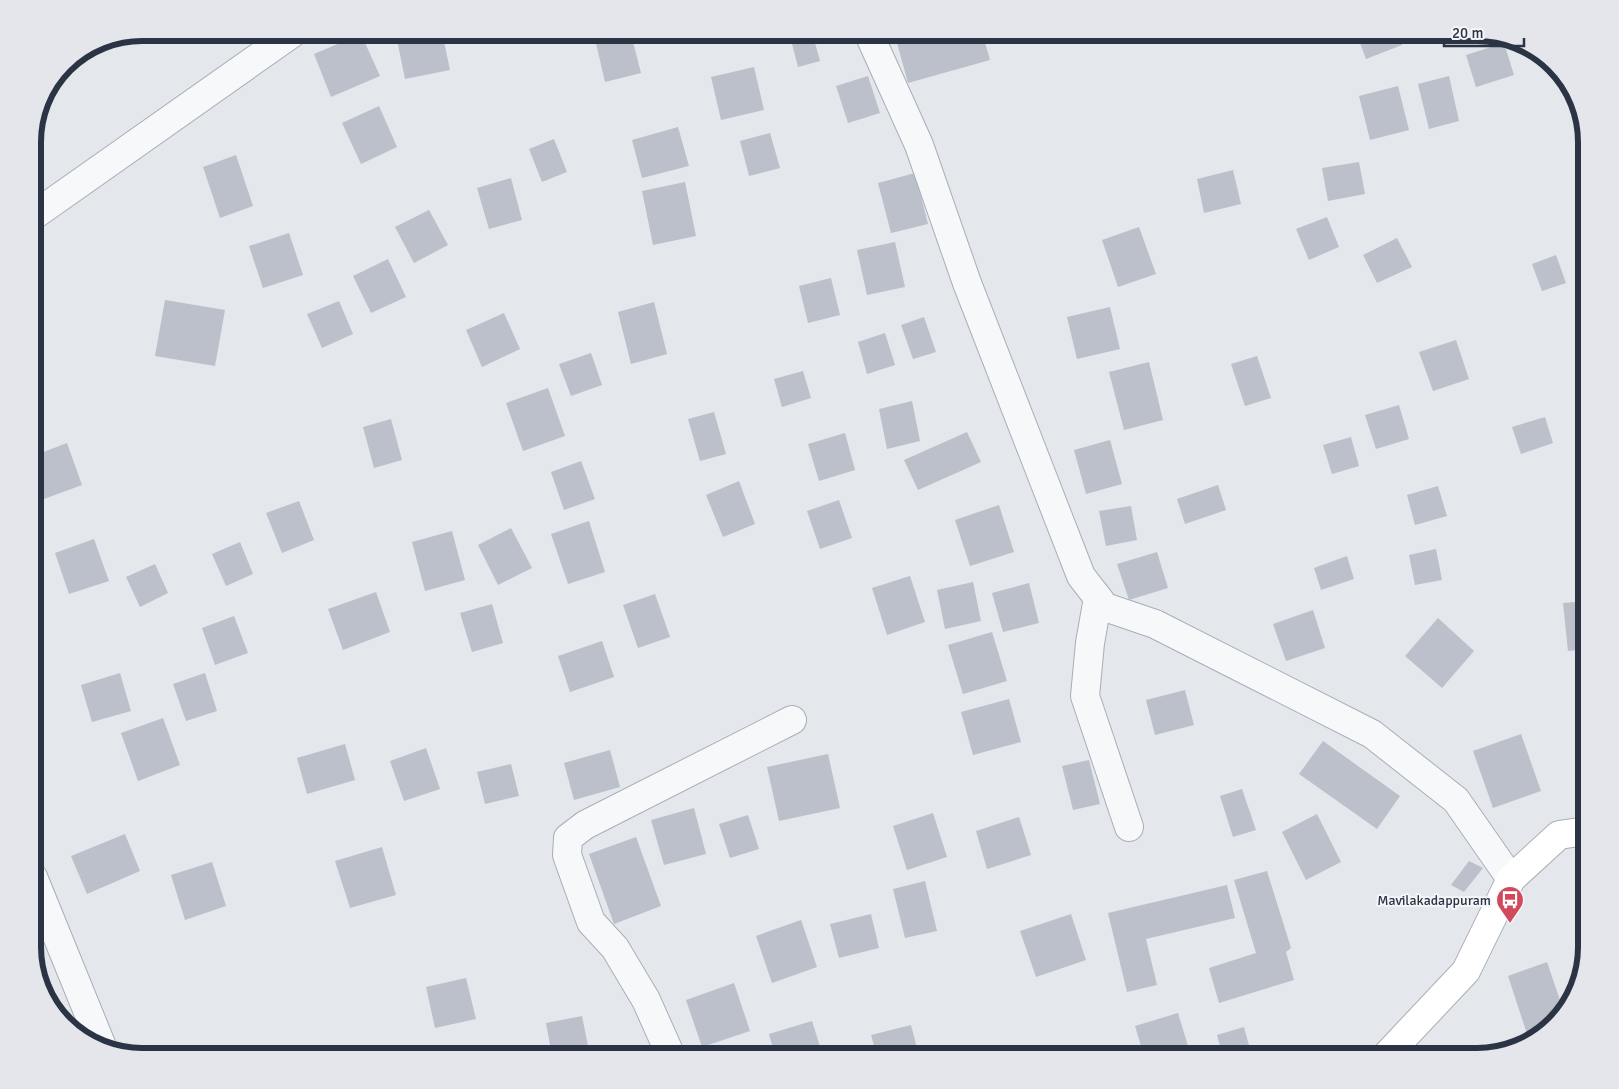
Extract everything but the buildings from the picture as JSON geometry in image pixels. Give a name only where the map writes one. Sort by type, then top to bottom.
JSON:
[{"type":"main road","points":[[1394,1048],[1466,971],[1511,879],[1559,835],[1578,832]]},
{"type":"street","points":[[41,210],[281,41]]},
{"type":"street","points":[[872,41],[919,145],[967,282],[1081,576],[1105,607],[1155,624],[1372,734],[1456,800],[1511,879]]},
{"type":"street","points":[[1098,598],[1090,643],[1085,696],[1128,827]]},
{"type":"street","points":[[667,1048],[646,1000],[615,948],[591,922],[567,855],[568,838],[585,826],[792,720]]},
{"type":"street","points":[[41,897],[98,1038]]},
{"type":"place","name":"Mavilakadappuram","points":[[1510,924]]}]
